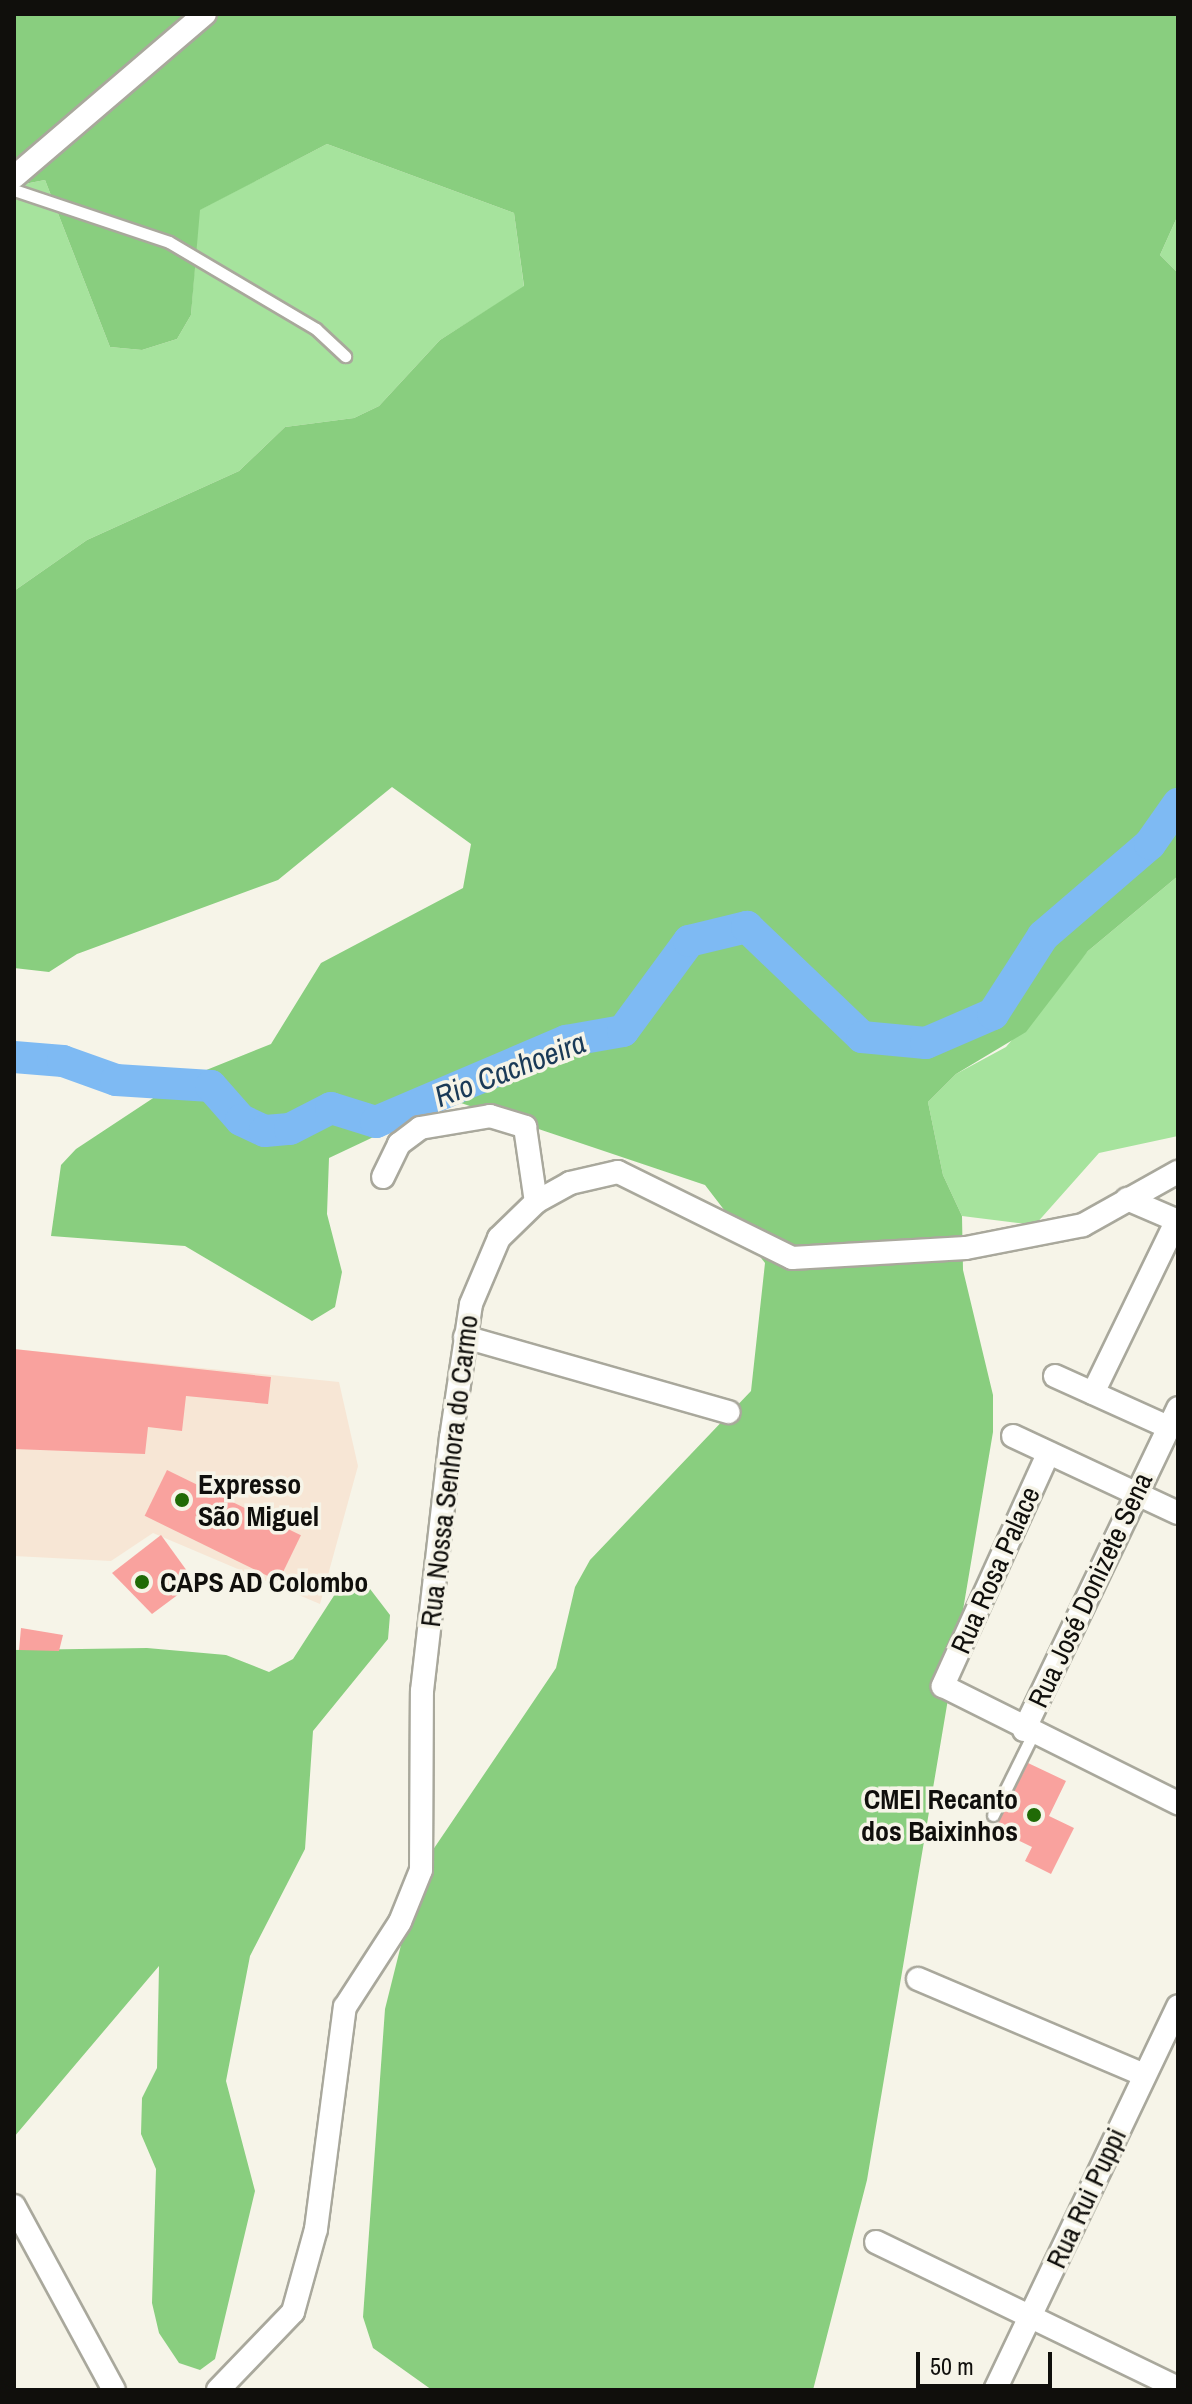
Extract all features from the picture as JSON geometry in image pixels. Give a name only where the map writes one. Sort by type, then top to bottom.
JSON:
[{"type":"street","points":[[14,177],[205,14]]},
{"type":"street","points":[[383,1177],[399,1144],[420,1128],[490,1116],[525,1127],[536,1202]]},
{"type":"street","name":"Rua Nossa Senhora do Carmo","points":[[218,2390],[293,2312],[316,2229],[345,2007],[400,1922],[421,1870],[422,1691],[465,1337],[479,1273],[499,1238],[536,1202],[570,1183],[618,1172],[792,1258],[831,1260],[966,1248],[1083,1225],[1178,1172]]},
{"type":"street","points":[[1093,1393],[1178,1220],[1127,1199]]},
{"type":"street","points":[[465,1337],[729,1412]]},
{"type":"street","points":[[1055,1376],[1093,1393],[1173,1418]]},
{"type":"street","name":"Rua José Donizete Sena","points":[[1028,1732],[1134,1493],[1173,1418]]},
{"type":"street","points":[[1013,1436],[1178,1513]]},
{"type":"street","name":"Rua Rosa Palace","points":[[1028,1732],[943,1686],[1048,1454]]},
{"type":"street","points":[[1028,1732],[1178,1803]]},
{"type":"street","points":[[918,1979],[1144,2075]]},
{"type":"street","name":"Rua Rui Puppi","points":[[995,2390],[1178,2006]]},
{"type":"street","points":[[14,2206],[114,2390]]},
{"type":"street","points":[[876,2242],[1178,2388]]},
{"type":"lane","points":[[14,190],[169,242],[337,342],[345,356]]},
{"type":"lane","points":[[993,1815],[1028,1732]]},
{"type":"shaded area","name":"Expresso São Miguel","points":[[14,1349],[339,1382],[358,1466],[320,1604],[153,1533],[111,1561],[14,1556]]},
{"type":"green space","points":[[14,14],[1178,14],[1178,215],[1160,255],[1178,273],[1178,876],[1088,951],[1026,1032],[956,1074],[928,1102],[943,1175],[962,1216],[963,1270],[993,1395],[993,1432],[867,2180],[813,2390],[432,2390],[373,2348],[363,2317],[385,2009],[420,1869],[556,1668],[575,1587],[590,1560],[751,1391],[765,1263],[705,1185],[452,1100],[329,1158],[327,1214],[342,1272],[335,1307],[312,1321],[185,1246],[51,1236],[61,1165],[76,1149],[179,1081],[271,1044],[321,963],[463,888],[471,844],[392,787],[278,880],[77,954],[49,972],[14,968],[14,591],[87,540],[239,471],[285,427],[354,418],[379,406],[440,340],[524,286],[514,213],[327,144],[200,210],[191,315],[177,339],[142,350],[110,347],[45,180],[14,186]]},
{"type":"green space","points":[[327,144],[514,213],[524,287],[440,340],[379,406],[354,418],[285,427],[239,471],[87,540],[14,591],[14,186],[45,180],[110,347],[142,350],[177,339],[191,315],[199,210]]},
{"type":"green space","points":[[1178,215],[1178,273],[1160,255]]},
{"type":"green space","points":[[1178,876],[1178,1136],[1099,1153],[1035,1225],[962,1216],[943,1175],[928,1102],[956,1074],[1006,1047],[1088,951]]},
{"type":"green space","points":[[367,1585],[390,1615],[388,1639],[313,1731],[305,1849],[250,1956],[226,2081],[255,2191],[215,2359],[200,2370],[179,2363],[159,2333],[152,2303],[156,2169],[141,2134],[142,2098],[157,2068],[159,1966],[14,2137],[14,1650],[147,1648],[226,1655],[269,1672],[293,1659],[337,1591]]},
{"type":"building","points":[[14,1349],[271,1377],[268,1404],[186,1396],[182,1431],[148,1427],[145,1454],[14,1449]]},
{"type":"building","points":[[167,1470],[301,1535],[279,1581],[145,1516]]},
{"type":"building","points":[[161,1535],[195,1582],[152,1614],[112,1573]]},
{"type":"building","points":[[21,1628],[63,1635],[59,1651],[19,1650]]},
{"type":"building","points":[[1028,1763],[1066,1781],[1049,1816],[1074,1828],[1051,1874],[1025,1861],[1032,1847],[995,1829]]},
{"type":"waterway","name":"Rio Cachoeira","points":[[14,1057],[63,1061],[116,1080],[211,1086],[241,1120],[265,1131],[290,1129],[331,1108],[376,1122],[566,1041],[623,1031],[689,941],[747,927],[862,1037],[926,1043],[993,1014],[1043,936],[1150,844],[1178,804]]},
{"type":"place","name":"Expresso São Miguel","points":[[182,1500]]},
{"type":"place","name":"CAPS AD Colombo","points":[[142,1582]]},
{"type":"place","name":"CMEI Recanto dos Baixinhos","points":[[1034,1815]]}]
